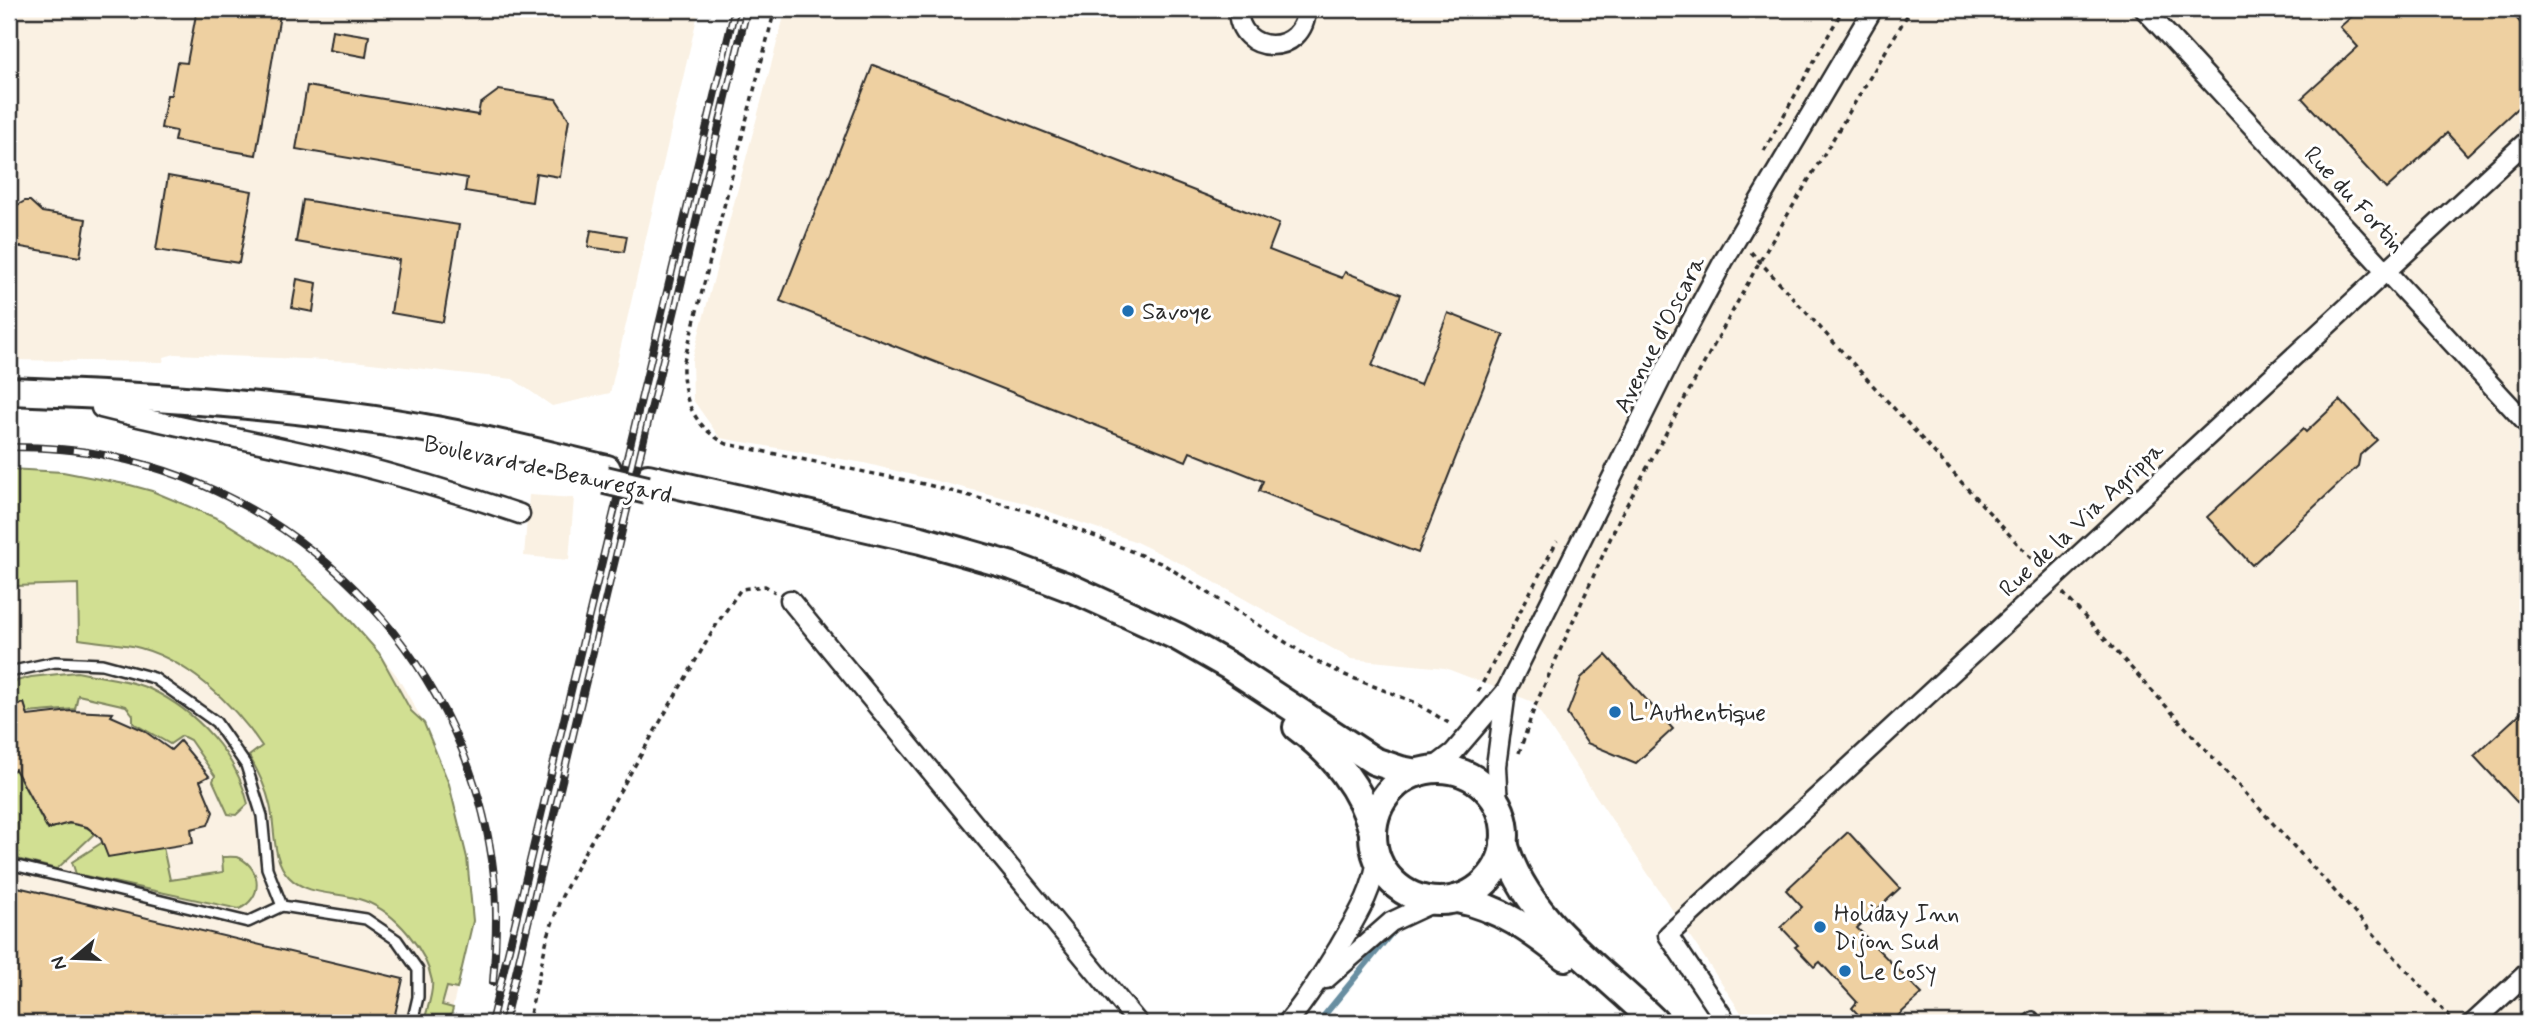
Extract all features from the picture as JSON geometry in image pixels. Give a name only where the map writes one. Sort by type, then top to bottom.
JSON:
[{"type":"main road","name":"Boulevard de Beauregard","points":[[9,391],[226,402],[441,431],[964,565],[1073,596]]},
{"type":"main road","name":"Boulevard de Beauregard","points":[[9,408],[190,411],[321,425],[439,443],[606,474]]},
{"type":"main road","points":[[1073,596],[1178,637],[1229,666],[1374,761],[1401,771],[1457,772],[1482,786],[1499,808],[1504,823],[1504,844],[1500,861],[1488,880],[1470,893],[1447,900]]},
{"type":"main road","points":[[1073,596],[1177,651],[1246,692],[1304,732],[1326,752],[1354,786],[1368,816],[1377,858],[1390,880],[1403,891],[1416,897],[1488,906],[1530,931],[1569,961],[1638,1023]]},
{"type":"main road","points":[[1373,832],[1382,801],[1397,784],[1425,771]]},
{"type":"main road","points":[[1504,844],[1513,869],[1543,915],[1578,952],[1656,1023]]},
{"type":"street","points":[[1238,9],[1241,26],[1248,35],[1256,42],[1267,45],[1279,45],[1299,33],[1306,9]]},
{"type":"street","name":"Avenue d'Oscara","points":[[1425,771],[1453,752],[1506,691],[1671,359],[1738,237],[1873,9]]},
{"type":"street","name":"Rue du Fortin","points":[[2144,9],[2528,425]]},
{"type":"street","name":"Rue de la Via Agrippa","points":[[1727,1023],[1668,935],[2528,140]]},
{"type":"street","points":[[101,408],[168,425],[343,461],[461,494],[520,514]]},
{"type":"street","points":[[790,600],[1138,1023]]},
{"type":"street","name":"Avenue d'Oscara","points":[[1499,808],[1495,778],[1506,691]]},
{"type":"street","points":[[1287,1023],[1311,993],[1368,898],[1377,858]]},
{"type":"street","points":[[1311,993],[1380,930],[1409,912],[1447,900]]},
{"type":"street","points":[[2473,1023],[2528,972]]},
{"type":"lane","points":[[9,672],[55,662],[102,664],[154,678],[216,722],[246,765],[262,816],[267,868],[282,906]]},
{"type":"lane","points":[[9,864],[248,922],[282,906],[366,919],[397,940],[418,970],[418,997],[412,1023]]},
{"type":"path","points":[[775,9],[683,365],[682,381],[686,399],[705,430],[727,444],[924,484],[1031,512],[1091,534],[1163,564],[1312,659],[1413,702],[1469,735]]},
{"type":"path","points":[[1498,754],[1515,763],[1535,706],[1620,517],[1760,261],[1911,9]]},
{"type":"path","points":[[1738,237],[2455,1023]]},
{"type":"path","points":[[528,1023],[547,939],[560,900],[584,853],[718,622],[741,589],[765,586],[790,600]]},
{"type":"shaded area","points":[[9,9],[699,9],[610,393],[552,406],[513,379],[353,361],[175,354],[164,357],[163,362],[9,360]]},
{"type":"shaded area","points":[[786,9],[2528,9],[2528,1023],[1748,1023],[1533,702],[1445,668],[1351,659],[1184,565],[1134,541],[1021,502],[864,463],[720,438],[693,400],[692,360]]},
{"type":"shaded area","points":[[9,469],[63,472],[130,485],[152,491],[221,520],[269,548],[310,579],[379,653],[397,676],[424,723],[449,784],[467,858],[473,921],[449,1023],[9,1023]]},
{"type":"shaded area","points":[[529,495],[574,498],[569,560],[524,556]]},
{"type":"green space","points":[[9,469],[63,472],[130,485],[152,491],[221,520],[289,562],[335,603],[379,653],[411,711],[424,723],[449,784],[467,858],[473,921],[457,989],[447,987],[442,1005],[453,1008],[449,1023],[424,1023],[432,986],[429,969],[416,945],[398,923],[365,901],[306,888],[289,877],[283,869],[277,852],[268,798],[249,756],[262,746],[222,698],[189,671],[152,652],[132,646],[79,639],[78,584],[15,586],[9,545]]},
{"type":"green space","points":[[77,672],[150,689],[183,709],[224,751],[242,785],[248,804],[236,815],[228,814],[213,781],[215,776],[190,740],[182,736],[170,744],[133,723],[133,715],[126,706],[78,695],[75,709],[27,713],[24,703],[9,708],[9,683],[31,677]]},
{"type":"green space","points":[[26,764],[25,788],[48,830],[72,824],[84,826],[95,833],[57,869],[9,857],[9,773]]},
{"type":"green space","points":[[103,842],[163,847],[170,880],[223,872],[222,857],[240,858],[253,869],[256,891],[247,904],[239,909],[76,874],[72,862]]},
{"type":"building","points":[[197,9],[281,9],[256,155],[174,141],[176,131],[161,128],[177,62],[187,63]]},
{"type":"building","points":[[2360,9],[2508,9],[2528,31],[2528,98],[2467,155],[2447,133],[2386,189],[2302,98],[2358,47],[2340,27]]},
{"type":"building","points":[[332,30],[369,36],[366,57],[329,50]]},
{"type":"building","points":[[873,65],[1279,224],[1269,250],[1342,278],[1345,272],[1401,294],[1372,366],[1420,385],[1448,313],[1504,335],[1418,553],[1259,491],[1263,481],[1190,452],[1186,461],[780,301]]},
{"type":"building","points":[[307,86],[478,115],[480,104],[499,90],[556,99],[569,119],[560,177],[536,173],[532,202],[465,191],[467,178],[296,149]]},
{"type":"building","points":[[168,176],[252,191],[239,263],[156,250]]},
{"type":"building","points":[[303,200],[459,225],[443,322],[391,313],[399,260],[296,242]]},
{"type":"building","points":[[30,201],[42,212],[86,219],[80,257],[9,245],[9,210]]},
{"type":"building","points":[[591,230],[627,236],[624,252],[588,247]]},
{"type":"building","points":[[297,279],[317,283],[313,312],[292,308]]},
{"type":"building","points":[[2340,400],[2377,440],[2360,455],[2358,466],[2252,565],[2207,517],[2303,429],[2306,432]]},
{"type":"building","points":[[1606,655],[1673,729],[1636,763],[1587,743],[1567,714],[1581,678]]},
{"type":"building","points":[[24,703],[28,716],[71,711],[113,713],[111,716],[143,730],[171,750],[180,741],[209,776],[200,781],[213,812],[208,825],[191,829],[193,843],[108,857],[101,839],[87,827],[69,823],[48,829],[15,769],[9,773],[9,708]]},
{"type":"building","points":[[2528,706],[2528,814],[2474,756]]},
{"type":"building","name":"Holiday Inn Dijon Sud","points":[[1848,832],[1900,888],[1857,928],[1922,994],[1890,1023],[1866,1023],[1852,1008],[1857,1002],[1820,962],[1814,967],[1781,927],[1802,907],[1786,890]]},
{"type":"building","points":[[9,885],[403,979],[393,1023],[9,1023]]},
{"type":"waterway","points":[[1318,1023],[1394,930]]},
{"type":"railway","points":[[491,1023],[735,9]]},
{"type":"railway","points":[[504,1023],[747,9]]},
{"type":"railway","points":[[9,447],[59,449],[109,456],[183,477],[251,510],[314,552],[369,604],[416,663],[453,729],[479,800],[494,876],[496,929],[493,982]]},
{"type":"place","name":"Savoye","points":[[1128,311]]},
{"type":"place","name":"L'Authentique","points":[[1615,712]]},
{"type":"place","name":"Holiday Inn Dijon Sud","points":[[1820,927]]},
{"type":"place","name":"Le Cosy","points":[[1845,971]]}]
